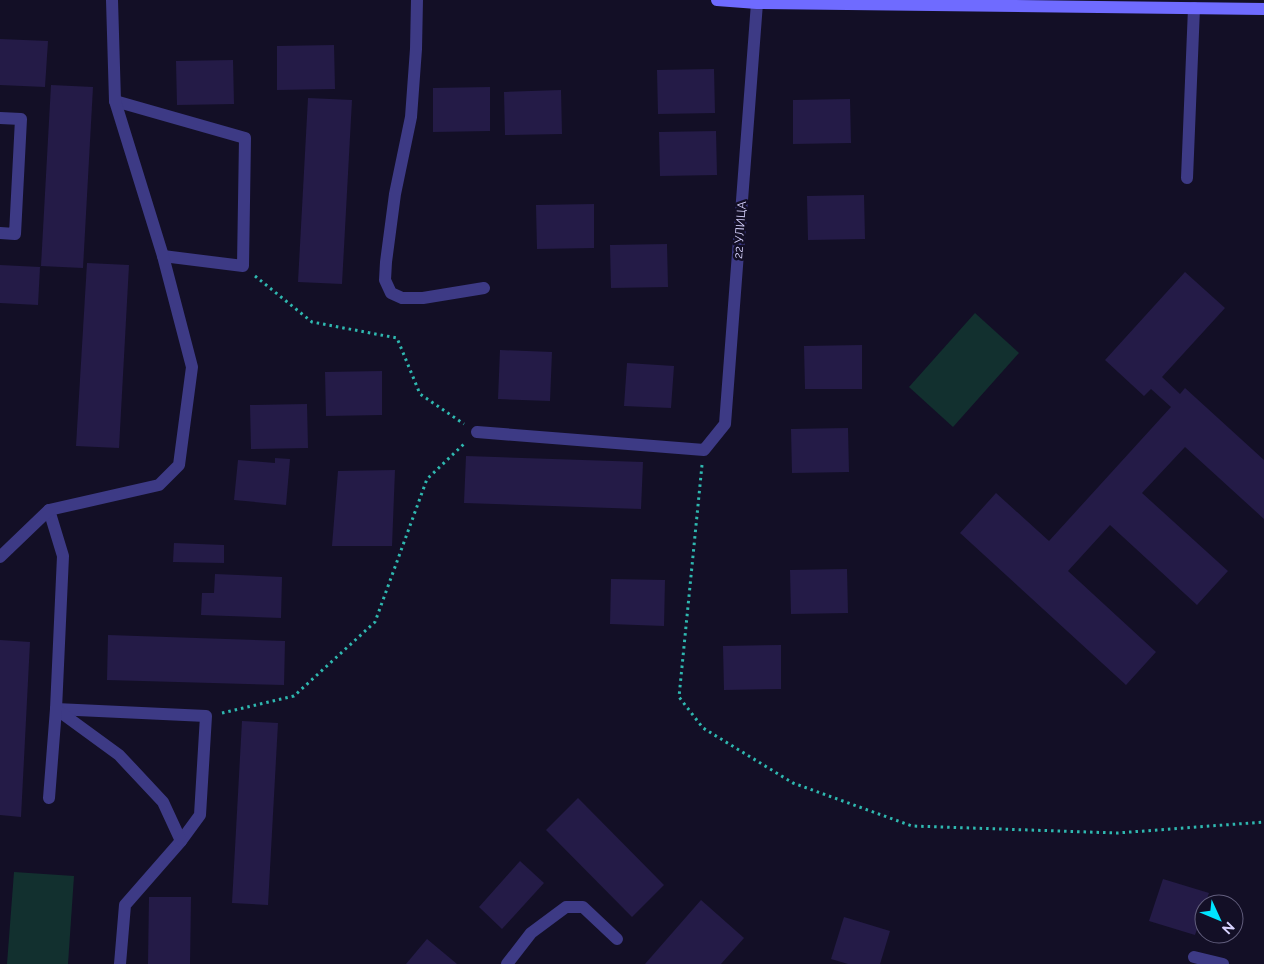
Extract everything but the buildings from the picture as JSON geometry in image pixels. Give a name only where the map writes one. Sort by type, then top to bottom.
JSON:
[{"type":"street","points":[[0,557],[49,510],[159,485],[179,465],[192,367],[163,256],[115,100],[112,0]]},
{"type":"street","points":[[417,0],[416,49],[411,117],[395,194],[385,280],[391,293],[402,298],[423,298],[484,288]]},
{"type":"street","points":[[717,0],[757,3],[1264,9]]},
{"type":"street","name":"22 УЛИЦА","points":[[704,450],[725,424],[757,3]]},
{"type":"street","points":[[1187,178],[1194,8]]},
{"type":"street","points":[[115,100],[245,138],[244,266],[163,256]]},
{"type":"street","points":[[0,118],[21,119],[15,234],[0,233]]},
{"type":"street","points":[[477,432],[704,450]]},
{"type":"street","points":[[48,798],[56,709],[63,556],[49,510]]},
{"type":"street","points":[[56,709],[206,716],[200,815],[181,841],[125,905],[120,964]]},
{"type":"street","points":[[56,709],[119,754],[163,802],[181,841]]},
{"type":"street","points":[[506,964],[532,933],[566,906],[583,908],[617,939]]},
{"type":"street","points":[[1194,957],[1223,964]]},
{"type":"path","points":[[206,716],[294,696],[375,622],[427,479],[477,432],[420,394],[397,338],[312,322],[244,266]]},
{"type":"path","points":[[704,450],[679,697],[703,728],[793,783],[912,826],[1117,833],[1264,822]]},
{"type":"green space","points":[[975,313],[1019,353],[953,427],[909,387]]},
{"type":"green space","points":[[14,872],[74,876],[68,964],[7,964]]}]
